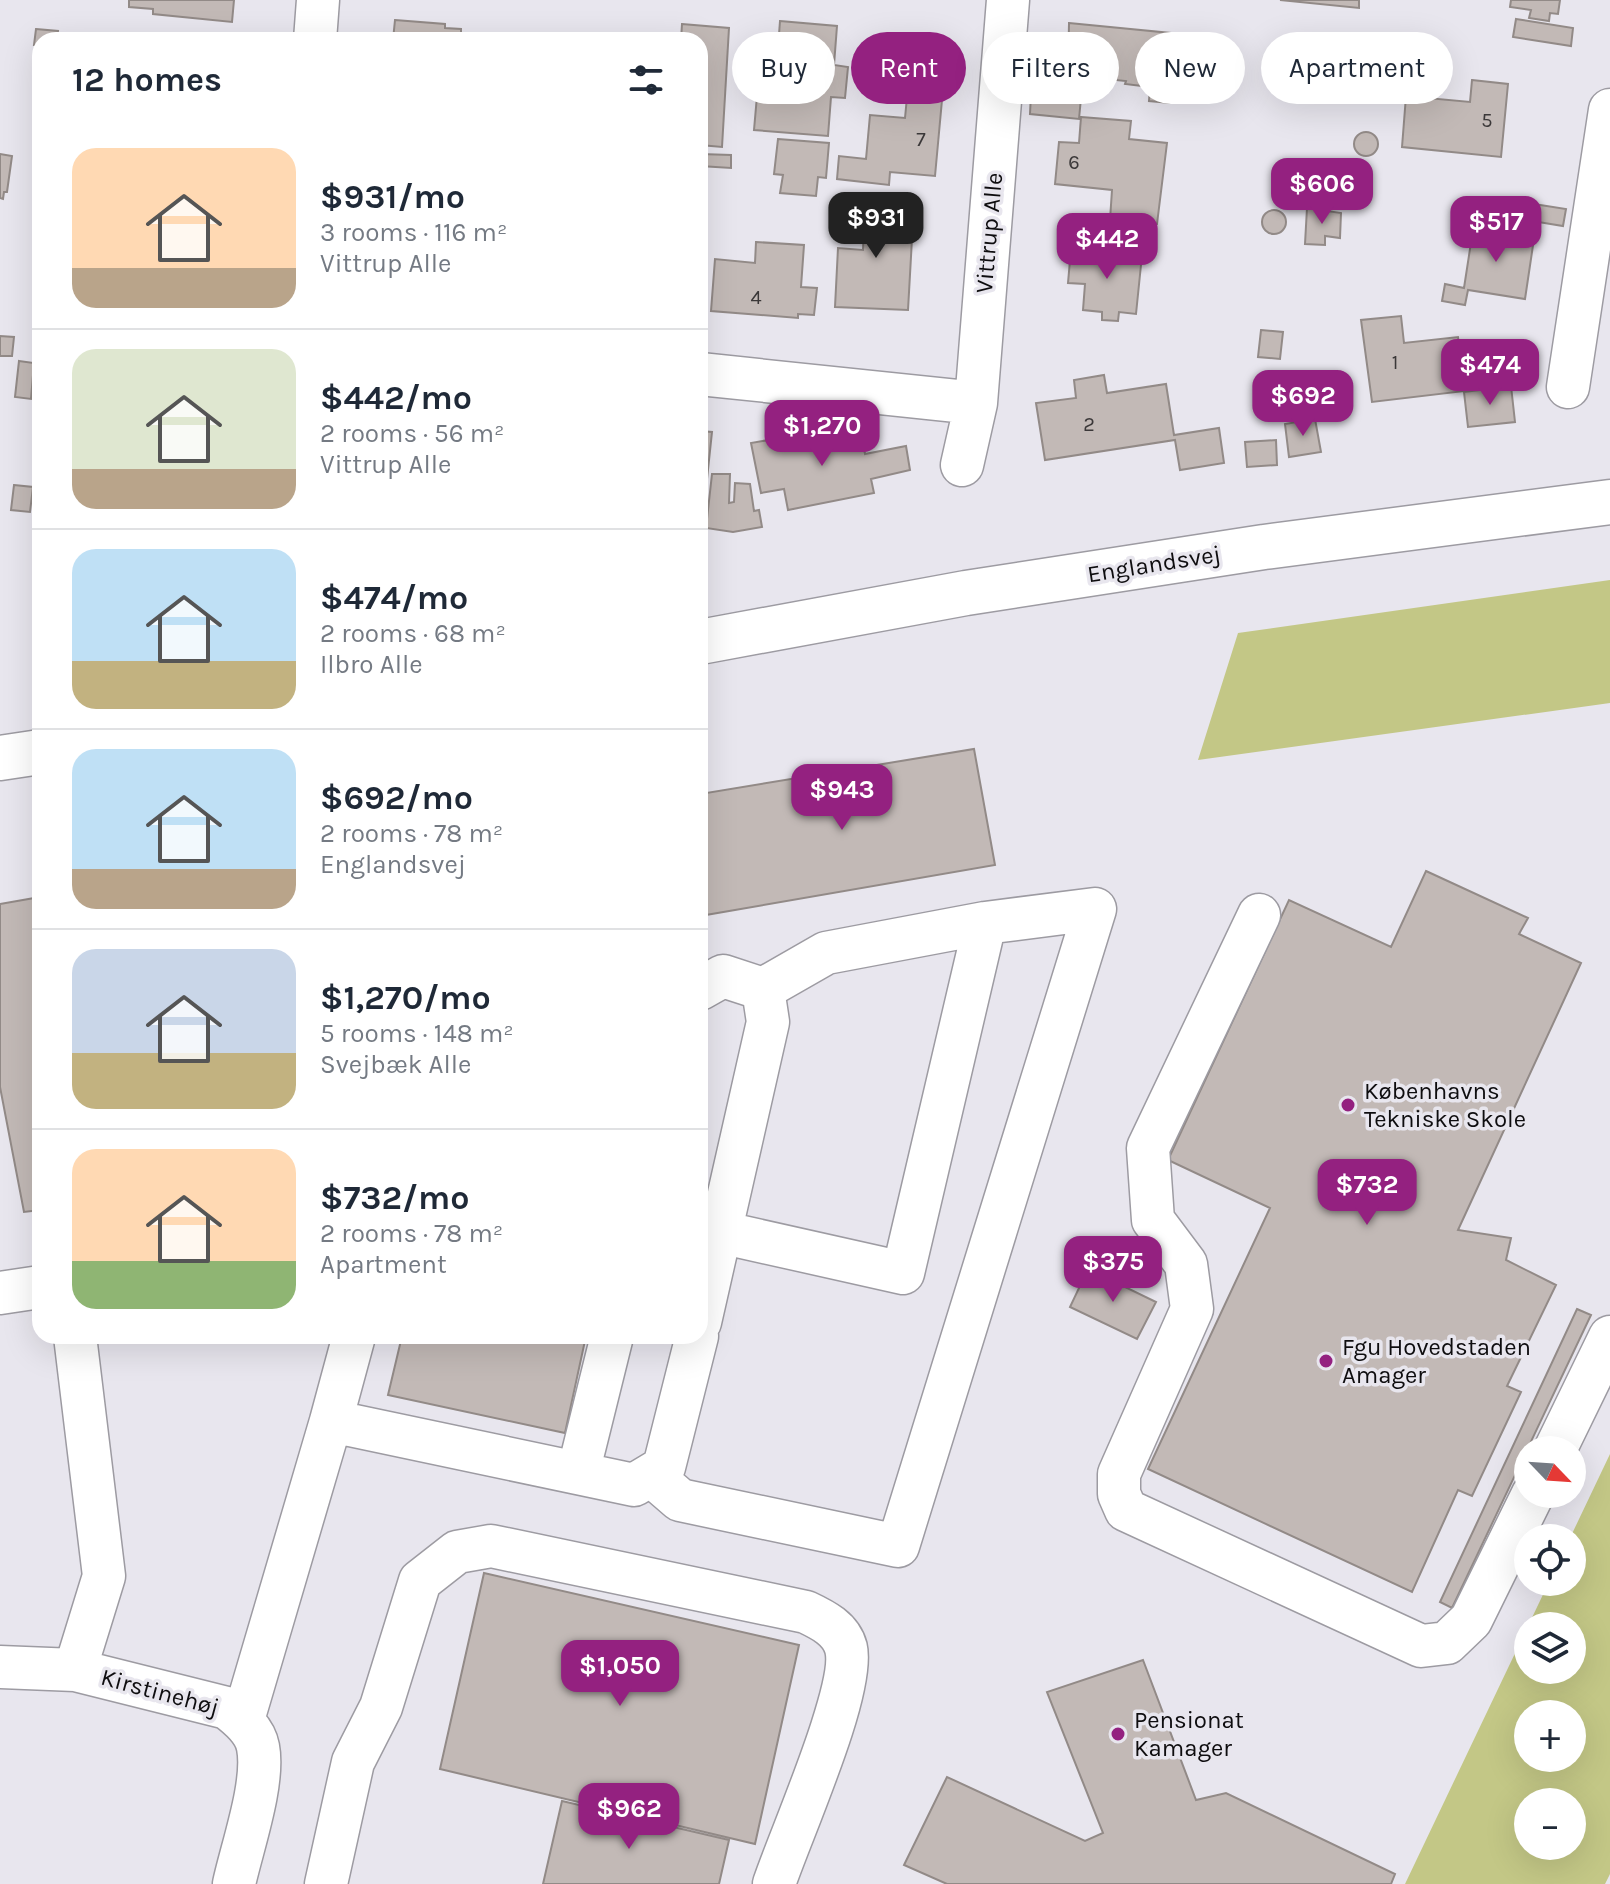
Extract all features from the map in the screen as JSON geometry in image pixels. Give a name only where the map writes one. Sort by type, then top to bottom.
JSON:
[{"type":"main road","name":"Englandsvej","points":[[708,641],[966,593],[1264,547],[1610,502]]},
{"type":"main road","points":[[0,758],[32,753]]},
{"type":"street","points":[[316,32],[318,0]]},
{"type":"street","name":"Vittrup Alle","points":[[962,465],[976,403],[1008,0]]},
{"type":"street","points":[[1568,387],[1610,110]]},
{"type":"street","points":[[708,375],[976,403]]},
{"type":"street","points":[[651,1475],[680,1500],[898,1546],[1095,909],[985,923],[826,953],[763,989],[723,976],[708,984]]},
{"type":"street","points":[[1259,915],[1148,1148],[1153,1220],[1186,1264],[1192,1309],[1119,1474],[1119,1494],[1126,1510],[1421,1646],[1447,1643],[1471,1620],[1526,1508]]},
{"type":"street","points":[[720,1232],[903,1273],[985,923]]},
{"type":"street","points":[[708,1286],[768,1022],[763,989]]},
{"type":"street","points":[[0,1293],[32,1288]]},
{"type":"street","points":[[1562,1436],[1610,1337]]},
{"type":"street","points":[[75,1670],[104,1576],[76,1344]]},
{"type":"street","points":[[243,1720],[352,1344]]},
{"type":"street","points":[[578,1473],[610,1344]]},
{"type":"street","points":[[331,1421],[634,1485],[664,1467],[695,1344]]},
{"type":"street","points":[[326,1884],[353,1762],[381,1707],[420,1581],[457,1552],[491,1546],[806,1612],[834,1629],[842,1639],[847,1673],[843,1695],[774,1884]]},
{"type":"street","name":"Kirstinehøj","points":[[0,1667],[75,1670],[227,1708],[243,1720],[256,1741],[257,1781],[234,1884]]},
{"type":"green space","points":[[1610,580],[1610,703],[1198,760],[1238,633]]},
{"type":"green space","points":[[1610,1454],[1610,1874],[1605,1884],[1405,1884],[1514,1655],[1514,1684],[1586,1684],[1586,1612],[1535,1612],[1542,1596],[1586,1596],[1586,1524],[1577,1524]]},
{"type":"building","points":[[129,0],[234,0],[232,22],[153,14],[153,9],[129,7]]},
{"type":"building","points":[[1280,0],[1359,0],[1359,8]]},
{"type":"building","points":[[1511,0],[1560,0],[1558,14],[1550,13],[1549,21],[1529,18],[1531,10],[1510,7]]},
{"type":"building","points":[[1516,19],[1573,28],[1571,46],[1513,37]]},
{"type":"building","points":[[395,20],[445,24],[445,28],[461,29],[461,32],[394,32]]},
{"type":"building","points":[[780,21],[837,26],[835,52],[835,32],[779,32]]},
{"type":"building","points":[[1069,23],[1161,32],[1135,32],[1135,85],[1119,80],[1119,32],[1069,32]]},
{"type":"building","points":[[682,24],[729,28],[722,147],[708,146],[708,32],[682,32]]},
{"type":"building","points":[[36,29],[58,31],[58,32],[36,32]]},
{"type":"building","points":[[835,65],[848,67],[845,98],[835,97]]},
{"type":"building","points":[[1472,80],[1508,84],[1501,157],[1402,147],[1405,104],[1470,102]]},
{"type":"building","points":[[756,104],[830,104],[828,136],[754,130]]},
{"type":"building","points":[[906,104],[942,104],[935,176],[890,172],[889,185],[837,179],[839,156],[866,159],[870,115],[905,118]]},
{"type":"building","points":[[1030,104],[1080,104],[1079,119],[1030,114]]},
{"type":"building","points":[[1081,117],[1131,121],[1129,139],[1167,143],[1157,224],[1110,220],[1112,190],[1055,184],[1059,142],[1079,143]]},
{"type":"building","points":[[1366,132],[1375,135],[1378,144],[1375,153],[1366,156],[1357,153],[1354,144],[1357,135]]},
{"type":"building","points":[[778,139],[829,143],[826,178],[818,177],[816,196],[780,193],[783,175],[774,174]]},
{"type":"building","points":[[0,154],[12,156],[7,192],[4,192],[3,199],[0,198]]},
{"type":"building","points":[[708,154],[731,155],[731,168],[708,167]]},
{"type":"building","points":[[848,199],[895,201],[895,221],[913,221],[908,310],[835,307],[838,248],[863,250],[864,224],[847,223]]},
{"type":"building","points":[[1534,204],[1566,209],[1563,226],[1532,221]]},
{"type":"building","points":[[1307,208],[1341,213],[1340,238],[1325,236],[1325,245],[1305,244]]},
{"type":"building","points":[[1274,210],[1285,217],[1286,222],[1279,233],[1274,234],[1263,227],[1262,222],[1269,211]]},
{"type":"building","points":[[1474,223],[1535,232],[1525,299],[1468,290],[1465,305],[1442,301],[1445,284],[1464,288]]},
{"type":"building","points":[[756,242],[804,245],[801,287],[817,288],[814,315],[798,314],[798,318],[711,311],[715,259],[755,263]]},
{"type":"building","points":[[1071,249],[1142,255],[1136,314],[1119,312],[1118,321],[1102,320],[1102,312],[1083,310],[1085,284],[1068,283]]},
{"type":"building","points":[[1401,316],[1404,343],[1458,337],[1465,391],[1372,402],[1361,320]]},
{"type":"building","points":[[1261,330],[1283,332],[1280,359],[1258,357]]},
{"type":"building","points":[[0,336],[14,337],[12,356],[0,356]]},
{"type":"building","points":[[19,361],[32,363],[31,399],[15,397]]},
{"type":"building","points":[[1104,375],[1107,393],[1166,384],[1174,435],[1219,428],[1224,463],[1180,470],[1175,440],[1045,460],[1036,403],[1076,398],[1074,380]]},
{"type":"building","points":[[1511,386],[1515,422],[1468,427],[1464,392]]},
{"type":"building","points":[[1315,419],[1321,452],[1289,457],[1285,424]]},
{"type":"building","points":[[839,428],[842,447],[863,443],[865,454],[906,446],[910,470],[871,479],[874,493],[788,510],[784,489],[761,493],[751,443]]},
{"type":"building","points":[[708,432],[712,432],[708,470]]},
{"type":"building","points":[[1276,440],[1277,465],[1247,467],[1245,442]]},
{"type":"building","points":[[712,474],[730,474],[729,503],[734,502],[735,483],[750,484],[754,511],[759,510],[762,527],[733,532],[708,528]]},
{"type":"building","points":[[14,485],[32,487],[30,512],[11,510]]},
{"type":"building","points":[[974,749],[995,865],[708,915],[708,793]]},
{"type":"building","points":[[1426,871],[1528,918],[1519,934],[1581,963],[1458,1230],[1511,1238],[1506,1260],[1556,1285],[1507,1386],[1521,1392],[1472,1496],[1458,1490],[1412,1592],[1148,1469],[1270,1208],[1168,1160],[1289,900],[1391,947]]},
{"type":"building","points":[[32,898],[32,1211],[24,1212],[0,1087],[0,904]]},
{"type":"building","points":[[1088,1269],[1156,1302],[1137,1339],[1070,1307]]},
{"type":"building","points":[[1577,1309],[1591,1315],[1534,1436],[1518,1436]]},
{"type":"building","points":[[400,1344],[584,1344],[565,1433],[388,1395]]},
{"type":"building","points":[[1514,1444],[1514,1477],[1452,1608],[1440,1602]]},
{"type":"building","points":[[484,1573],[799,1645],[755,1844],[440,1769]]},
{"type":"building","name":"Pensionat Kamager","points":[[1143,1660],[1196,1800],[1226,1793],[1395,1874],[1391,1884],[947,1884],[904,1865],[947,1777],[1085,1841],[1103,1833],[1047,1692]]},
{"type":"building","points":[[562,1801],[729,1840],[719,1884],[543,1884]]},
{"type":"place","name":"Københavns Tekniske Skole","points":[[1348,1105]]},
{"type":"place","name":"Fgu Hovedstaden Amager","points":[[1326,1361]]},
{"type":"place","name":"Pensionat Kamager","points":[[1118,1734]]}]
